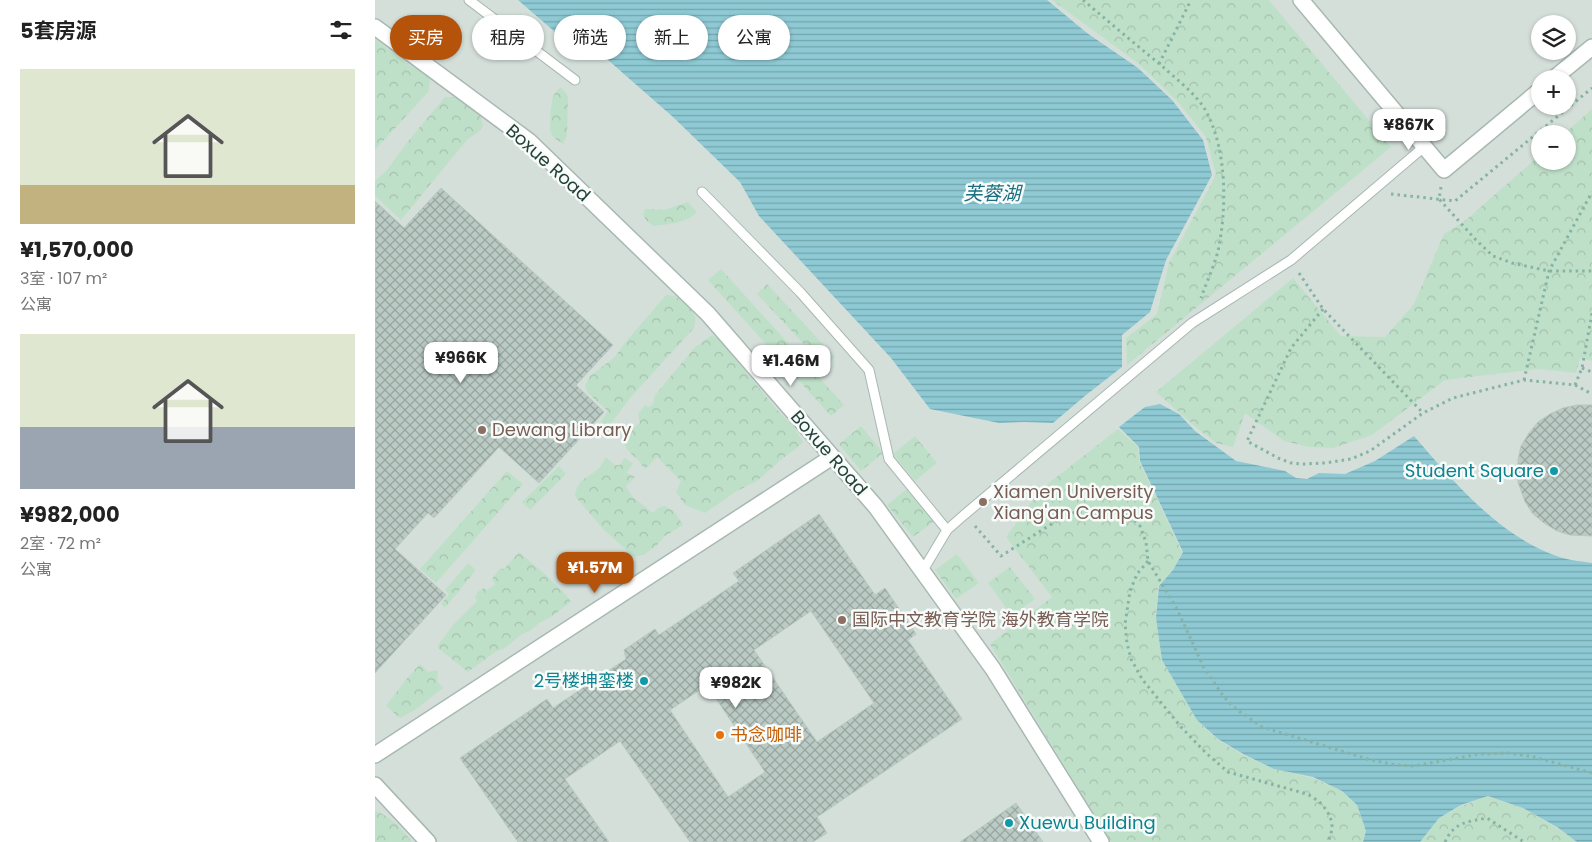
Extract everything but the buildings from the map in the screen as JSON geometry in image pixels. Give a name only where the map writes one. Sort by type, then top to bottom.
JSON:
[{"type":"street","points":[[1301,0],[1445,170],[1531,98]]},
{"type":"street","name":"Boxue Road","points":[[375,27],[529,141],[708,314],[876,508],[993,669],[1101,842]]},
{"type":"street","points":[[1564,70],[1592,46]]},
{"type":"street","points":[[375,755],[832,457]]},
{"type":"street","points":[[375,785],[428,842]]},
{"type":"lane","points":[[469,0],[575,80]]},
{"type":"lane","points":[[922,572],[947,530],[964,515],[1192,323],[1291,260],[1425,146]]},
{"type":"lane","points":[[702,192],[799,292],[869,370],[889,459],[947,530]]},
{"type":"path","points":[[1083,0],[1189,90],[1206,112],[1217,138],[1222,164],[1223,208],[1218,252],[1192,323]]},
{"type":"path","points":[[1159,64],[1191,0]]},
{"type":"path","points":[[1371,192],[1455,201],[1592,88]]},
{"type":"path","points":[[1439,199],[1445,170]]},
{"type":"path","points":[[1524,380],[1549,271],[1592,192]]},
{"type":"path","points":[[1439,199],[1493,256],[1512,263],[1549,271],[1592,271]]},
{"type":"path","points":[[1291,260],[1323,308],[1423,413]]},
{"type":"path","points":[[1323,308],[1291,348],[1247,441],[1291,463],[1303,464],[1351,459],[1370,451],[1423,413],[1453,398],[1524,380],[1575,386],[1592,394]]},
{"type":"path","points":[[1575,386],[1582,368],[1592,313]]},
{"type":"path","points":[[1582,368],[1592,372]]},
{"type":"path","points":[[964,515],[1001,556],[1061,518],[1076,512],[1092,515],[1111,512],[1131,516],[1140,526],[1147,542],[1148,561],[1177,610],[1213,683],[1237,709],[1262,727],[1371,760],[1395,765],[1414,766],[1480,754],[1509,752],[1535,757],[1592,773]]},
{"type":"path","points":[[1148,561],[1137,574],[1130,591],[1125,624],[1131,658],[1142,679],[1181,727],[1228,772],[1307,794],[1318,800],[1327,812],[1332,826],[1329,842]]},
{"type":"path","points":[[1445,842],[1448,835],[1458,825],[1487,818],[1523,842]]},
{"type":"shaded area","name":"Xiamen University Xiang'an Campus","points":[[375,0],[1592,0],[1592,842],[375,842]]},
{"type":"green space","points":[[1052,0],[1269,0],[1391,147],[1127,365],[1126,338],[1157,314],[1169,263],[1216,175],[1206,137],[1178,102],[1139,64]]},
{"type":"green space","points":[[375,39],[390,50],[390,60],[402,60],[427,74],[430,80],[429,91],[375,150]]},
{"type":"green space","points":[[560,87],[568,97],[567,135],[563,144],[552,135],[550,126],[553,97]]},
{"type":"green space","points":[[445,97],[454,97],[472,108],[480,115],[483,126],[481,130],[467,140],[401,220],[375,196],[375,181],[386,171]]},
{"type":"green space","points":[[1592,109],[1592,361],[1580,358],[1576,373],[1538,369],[1445,380],[1372,435],[1333,448],[1309,447],[1284,441],[1245,413],[1233,447],[1216,443],[1156,392],[1293,278],[1341,336],[1385,337],[1414,304],[1444,234],[1466,220],[1531,163],[1531,170],[1576,170],[1576,125],[1574,125]]},
{"type":"green space","points":[[688,202],[697,212],[693,216],[676,223],[653,226],[646,220],[643,214],[645,209],[664,210]]},
{"type":"green space","points":[[721,269],[844,405],[831,416],[708,280]]},
{"type":"green space","points":[[767,284],[835,357],[825,367],[757,294]]},
{"type":"green space","points":[[666,295],[678,298],[692,311],[695,317],[694,328],[630,398],[610,425],[605,427],[601,421],[608,411],[588,393],[585,386],[590,376],[615,357]]},
{"type":"green space","points":[[712,335],[720,340],[777,410],[794,427],[803,442],[757,481],[737,491],[705,513],[685,505],[676,492],[681,481],[657,457],[645,469],[627,448],[623,434],[640,423],[638,414],[645,405],[650,407],[655,395],[695,347]]},
{"type":"green space","points":[[861,426],[883,453],[861,471],[839,444]]},
{"type":"green space","points":[[1118,429],[1138,447],[1139,461],[1182,552],[1173,570],[1158,586],[1156,618],[1162,660],[1197,720],[1218,740],[1245,756],[1274,769],[1312,778],[1342,791],[1357,806],[1366,832],[1363,842],[1111,842],[990,644],[1052,597],[1006,537],[1040,490]]},
{"type":"green space","points":[[915,436],[937,463],[915,481],[893,454]]},
{"type":"green space","points":[[606,457],[615,465],[620,465],[624,458],[633,463],[627,473],[635,477],[626,486],[632,496],[653,513],[658,508],[664,506],[674,511],[683,525],[665,536],[645,554],[634,557],[603,529],[575,496],[578,485],[599,468]]},
{"type":"green space","points":[[559,466],[566,474],[530,510],[522,502]]},
{"type":"green space","points":[[507,471],[523,484],[436,583],[420,569]]},
{"type":"green space","points":[[909,487],[936,520],[913,537],[887,505]]},
{"type":"green space","points":[[519,552],[546,575],[571,602],[468,672],[438,648],[438,645],[453,625],[477,601],[475,597],[478,592],[484,588],[487,590],[495,584],[492,579],[500,568],[504,569]]},
{"type":"green space","points":[[957,554],[979,583],[956,599],[935,570]]},
{"type":"green space","points":[[468,563],[476,570],[445,608],[441,604],[449,594],[445,590]]},
{"type":"green space","points":[[1010,567],[1035,599],[1012,616],[988,583]]},
{"type":"green space","points":[[420,664],[428,672],[438,671],[437,681],[443,688],[415,710],[400,718],[386,706]]},
{"type":"green space","points":[[1489,796],[1523,808],[1577,842],[1420,842],[1439,818],[1461,806]]},
{"type":"green space","points":[[375,811],[391,820],[412,842],[375,842]]},
{"type":"water","name":"芙蓉湖","points":[[518,0],[1047,0],[1087,33],[1138,68],[1172,100],[1203,140],[1212,175],[1166,260],[1150,312],[1122,335],[1122,367],[1053,423],[999,423],[930,409],[891,358],[759,216],[740,182],[673,117],[608,60],[626,60],[626,15],[554,15],[554,31],[544,22],[544,15],[535,15]]},
{"type":"water","points":[[1160,404],[1179,414],[1195,431],[1236,461],[1285,471],[1296,478],[1307,479],[1319,473],[1345,474],[1375,461],[1414,436],[1460,488],[1495,520],[1514,534],[1533,546],[1559,557],[1592,563],[1592,842],[1577,842],[1557,827],[1523,808],[1488,796],[1461,805],[1439,818],[1420,842],[1363,842],[1366,831],[1357,805],[1342,791],[1313,777],[1274,769],[1245,755],[1218,739],[1197,720],[1162,660],[1156,618],[1159,586],[1173,570],[1183,552],[1140,461],[1139,447],[1119,427],[1145,407]]},
{"type":"place","name":"Dewang Library","points":[[482,430]]},
{"type":"place","name":"Student Square","points":[[1554,471]]},
{"type":"place","name":"Xiamen University Xiang'an Campus","points":[[983,502]]},
{"type":"place","name":"国际中文教育学院 海外教育学院","points":[[842,620]]},
{"type":"place","name":"2号楼坤銮楼","points":[[644,681]]},
{"type":"place","name":"书念咖啡","points":[[720,735]]},
{"type":"place","name":"Xuewu Building","points":[[1009,823]]}]
